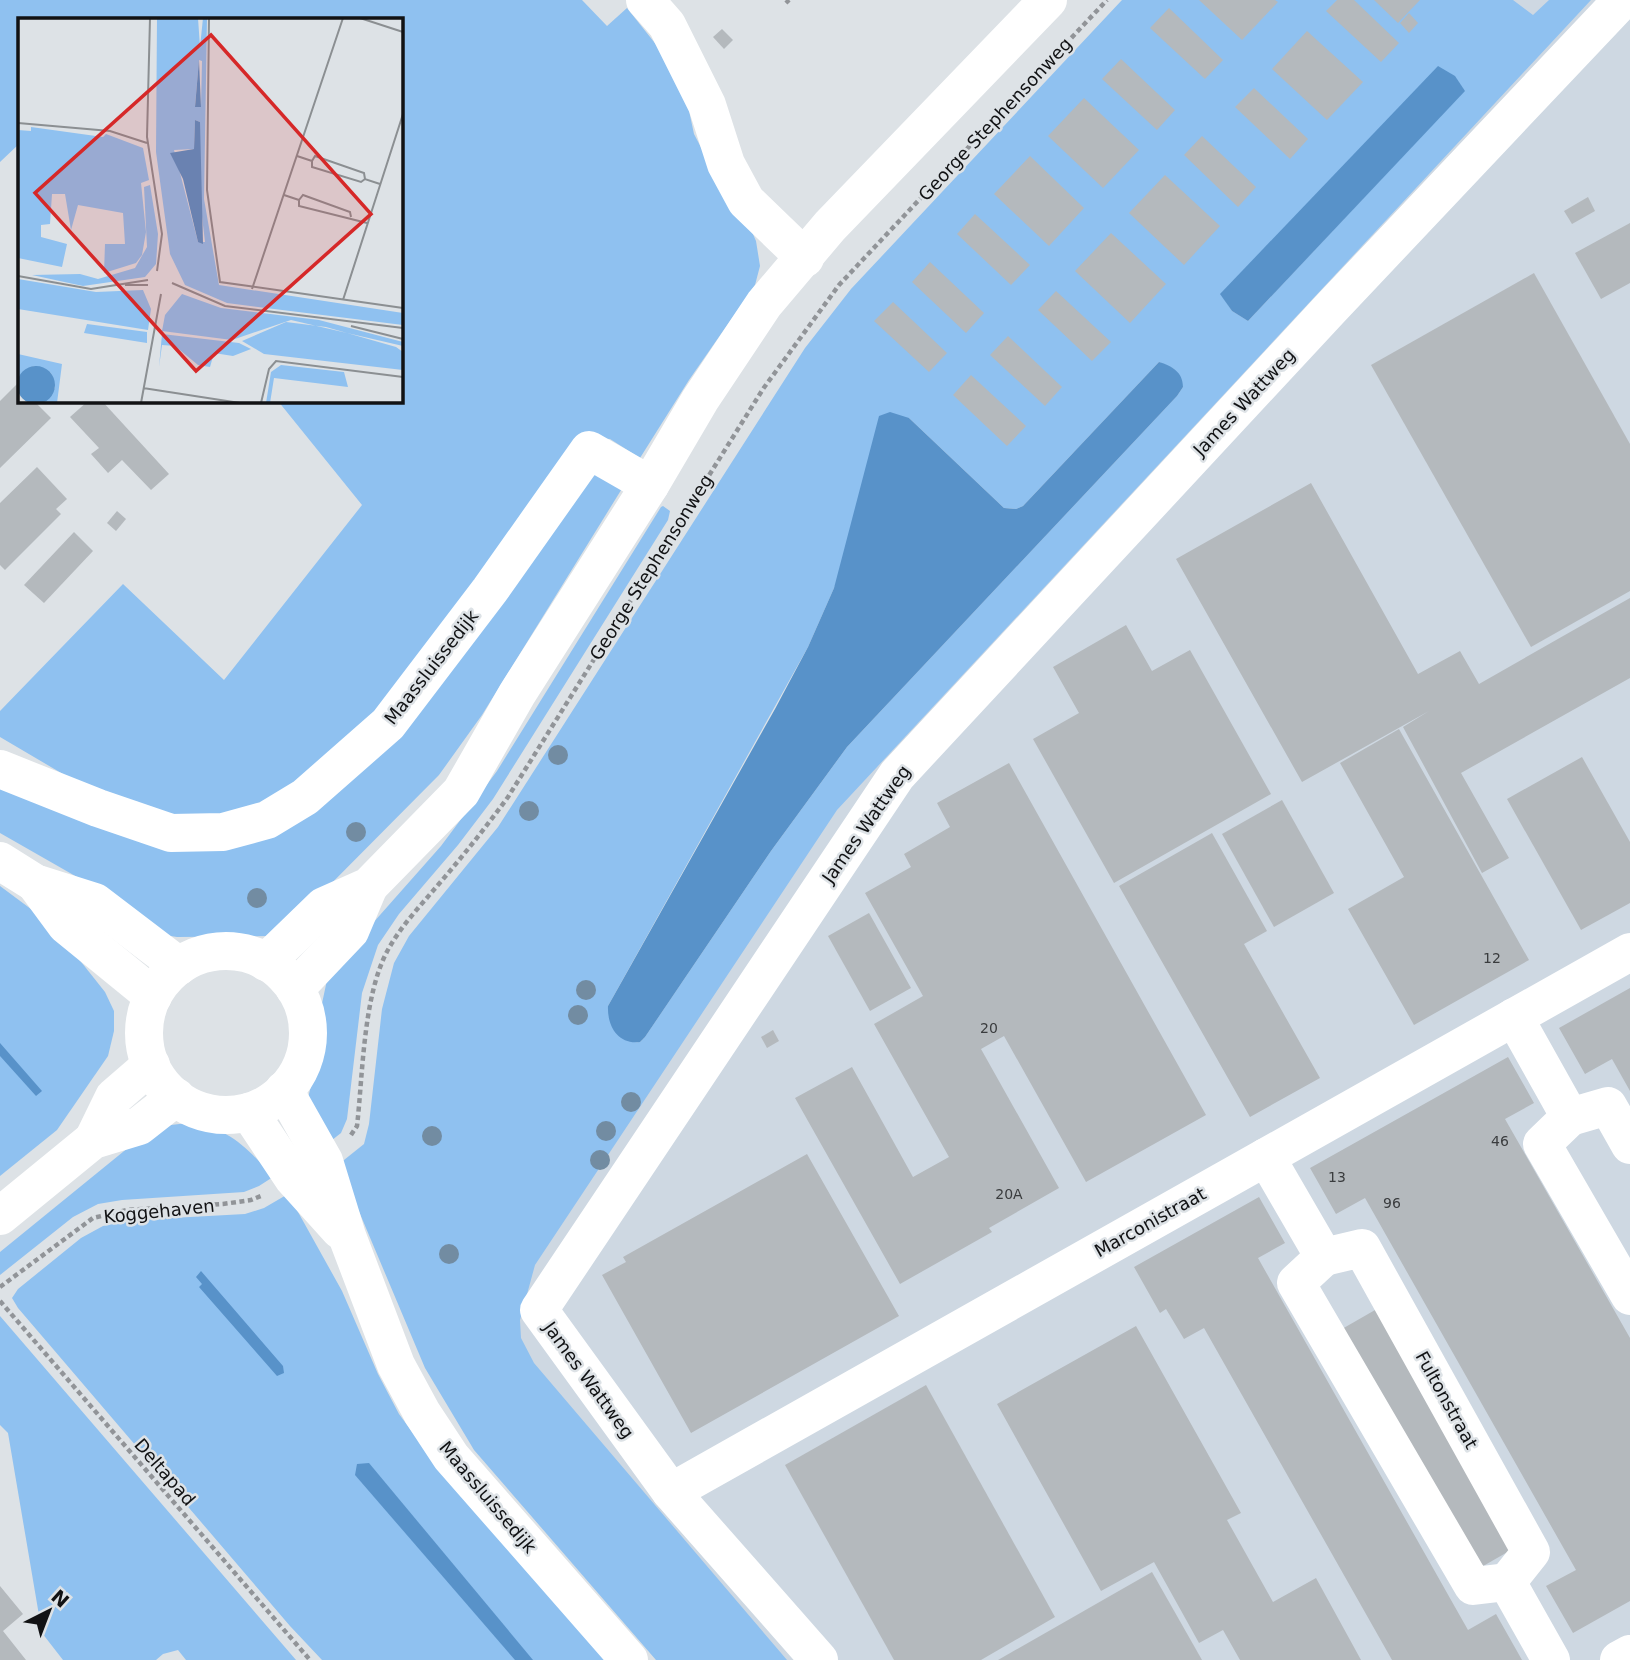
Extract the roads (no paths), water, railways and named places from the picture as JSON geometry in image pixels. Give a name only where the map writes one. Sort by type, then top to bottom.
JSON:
[{"type":"street","points":[[645,0],[667,25],[707,105],[726,164],[746,201],[805,258]]},
{"type":"street","points":[[295,989],[350,931],[369,886],[461,792],[517,694],[650,485],[700,400],[764,304],[830,226],[1048,0]]},
{"type":"street","name":"James Wattweg","points":[[819,1660],[671,1492],[539,1310],[897,775],[1330,309],[1622,0]]},
{"type":"street","name":"Maassluissedijk","points":[[0,769],[98,808],[171,833],[223,832],[267,820],[305,797],[388,724],[489,590],[589,450],[650,485]]},
{"type":"street","points":[[0,861],[35,883],[95,902],[179,966]]},
{"type":"street","points":[[35,883],[66,925],[153,996]]},
{"type":"street","points":[[267,962],[324,906],[369,886]]},
{"type":"street","points":[[231,951],[250,954],[267,962],[278,969],[295,989],[307,1018],[306,1049],[295,1078],[262,1107],[249,1112],[211,1113],[189,1105],[176,1097],[157,1077],[151,1065],[145,1044],[145,1023],[153,996],[160,984],[179,966],[195,957],[212,952],[231,951]]},
{"type":"street","name":"Marconistraat","points":[[671,1492],[1630,952]]},
{"type":"street","points":[[1514,1017],[1570,1117]]},
{"type":"street","points":[[93,1140],[114,1097],[151,1065]]},
{"type":"street","name":"Maassluissedijk","points":[[284,1090],[308,1169],[347,1236],[396,1365],[422,1413],[452,1457],[629,1660]]},
{"type":"street","points":[[0,1216],[93,1140],[139,1126],[176,1097]]},
{"type":"street","points":[[1630,1145],[1608,1106],[1570,1117],[1542,1144],[1630,1296]]},
{"type":"street","name":"Maassluissedijk","points":[[249,1112],[308,1169]]},
{"type":"street","points":[[1266,1157],[1324,1257]]},
{"type":"street","name":"Fultonstraat","points":[[1362,1248],[1531,1552],[1507,1582],[1474,1586],[1296,1283],[1324,1257],[1362,1248]]},
{"type":"street","points":[[1507,1582],[1551,1660]]},
{"type":"street","points":[[1619,1660],[1630,1654]]}]
